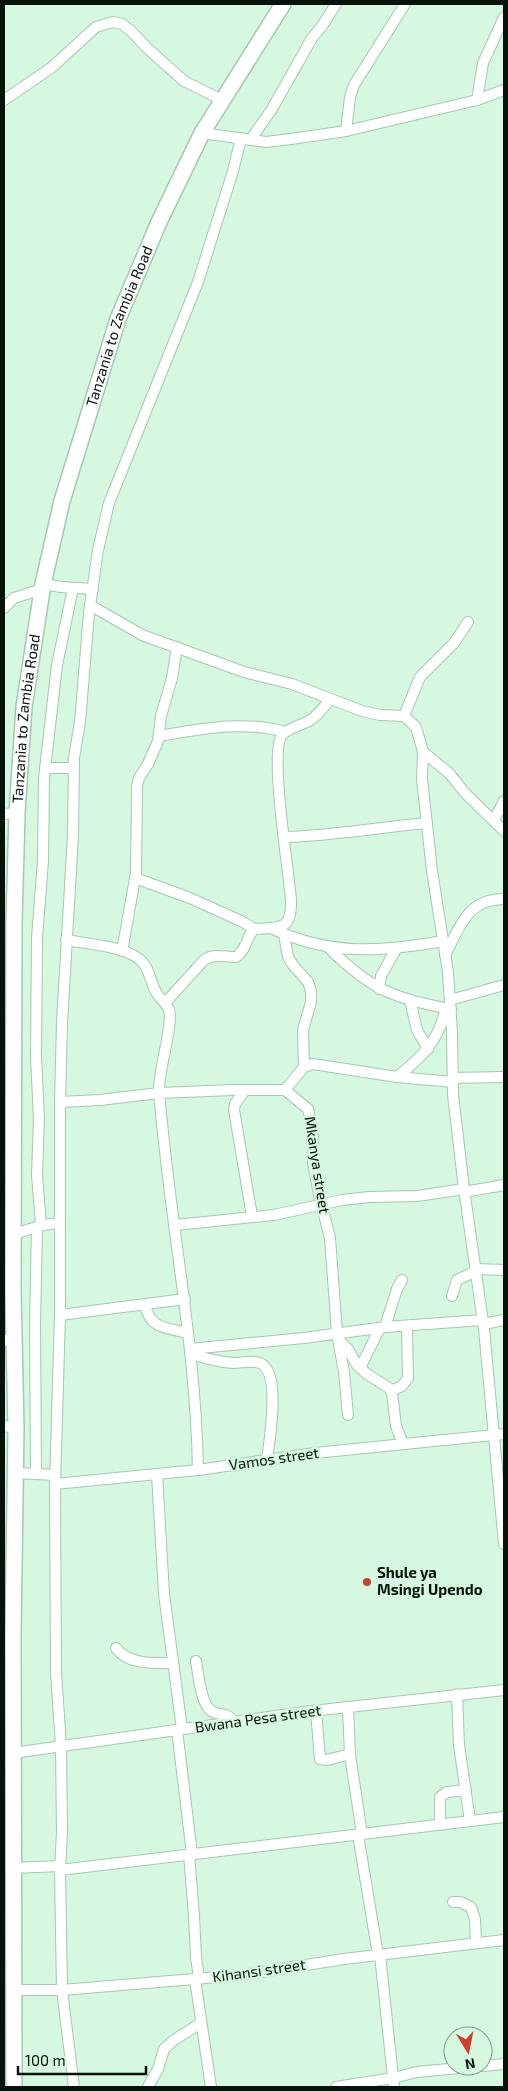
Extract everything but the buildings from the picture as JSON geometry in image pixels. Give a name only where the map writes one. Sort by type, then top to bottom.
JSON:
[{"type":"highway","name":"Tanzania to Zambia Road","points":[[14,2087],[9,2068],[14,1990],[9,1951],[13,1868],[8,1794],[13,1753],[9,1513],[15,1473],[10,1427],[8,1292],[14,1234],[9,1070],[10,813],[42,586],[71,467],[118,319],[159,222],[202,133],[283,4]]},
{"type":"street","points":[[74,2087],[62,1990],[61,1746],[56,1672],[55,1479],[60,1315],[60,1102],[66,940],[73,835],[74,768],[90,605],[98,550],[109,503],[198,282],[233,171],[246,138],[272,109],[312,38],[336,4]]},
{"type":"street","points":[[346,131],[350,97],[354,85],[405,4]]},
{"type":"street","points":[[477,100],[483,63],[504,18]]},
{"type":"street","points":[[4,100],[51,68],[96,27],[113,22],[122,24],[132,32],[184,81],[222,100]]},
{"type":"street","points":[[202,133],[266,142],[291,140],[346,131],[477,100],[504,90]]},
{"type":"street","points":[[4,608],[14,598],[42,586],[93,589]]},
{"type":"street","points":[[36,1474],[35,1324],[39,1226],[37,1176],[39,1119],[36,1056],[37,938],[43,861],[45,768],[57,665],[73,588]]},
{"type":"street","points":[[90,605],[142,635],[244,672],[292,684],[362,711],[380,715],[404,716],[416,727],[423,752],[422,779],[432,871],[445,955],[453,1080],[464,1190],[483,1322],[504,1544]]},
{"type":"street","points":[[404,716],[420,677],[454,643],[468,622]]},
{"type":"street","points":[[122,951],[135,878],[138,816],[137,786],[139,778],[153,755],[159,736],[161,716],[172,678],[177,647]]},
{"type":"street","points":[[135,878],[190,898],[243,922],[254,929],[282,927],[289,921],[291,913],[285,837],[279,798],[278,746],[285,732],[310,720],[330,699]]},
{"type":"street","points":[[159,736],[228,726],[252,725],[285,732]]},
{"type":"street","points":[[423,752],[449,773],[465,793],[504,831]]},
{"type":"street","points":[[45,768],[74,768]]},
{"type":"street","points":[[494,820],[504,801]]},
{"type":"street","points":[[285,837],[330,835],[427,823]]},
{"type":"street","points":[[445,955],[463,920],[479,904],[490,899],[504,899]]},
{"type":"street","points":[[271,928],[329,948],[346,950],[396,949],[443,941]]},
{"type":"street","points":[[164,1003],[204,960],[218,955],[236,957],[242,953],[249,934],[254,929]]},
{"type":"street","points":[[284,934],[288,957],[292,965],[308,982],[311,991],[311,1002],[303,1030],[305,1041],[304,1067]]},
{"type":"street","points":[[66,940],[104,946],[139,957],[146,966],[156,992],[170,1010],[170,1022],[158,1082],[163,1141],[185,1299],[197,1434],[198,1470]]},
{"type":"street","points":[[329,948],[358,976],[380,989],[410,1000],[449,1006],[504,985]]},
{"type":"street","points":[[380,989],[381,976],[396,949]]},
{"type":"street","points":[[410,1000],[417,1030],[428,1049]]},
{"type":"street","points":[[397,1077],[428,1049],[442,1024],[449,1006]]},
{"type":"street","points":[[60,1102],[100,1100],[159,1093],[285,1090],[304,1067],[313,1064],[397,1077],[453,1080],[504,1076]]},
{"type":"street","points":[[245,1090],[235,1104],[234,1110],[252,1216]]},
{"type":"street","name":"Mkanya street","points":[[285,1090],[308,1109],[314,1132],[313,1162],[330,1238],[337,1336],[348,1415]]},
{"type":"street","points":[[174,1225],[274,1214],[369,1197],[418,1196],[504,1185]]},
{"type":"street","points":[[14,1234],[60,1222]]},
{"type":"street","points":[[452,1296],[457,1280],[476,1270],[504,1270]]},
{"type":"street","points":[[360,1368],[383,1327],[397,1288],[402,1280]]},
{"type":"street","points":[[60,1315],[185,1299]]},
{"type":"street","points":[[145,1305],[150,1320],[156,1324],[188,1333]]},
{"type":"street","points":[[190,1351],[337,1336],[383,1327],[504,1320]]},
{"type":"street","points":[[391,1391],[402,1386],[408,1378],[407,1327]]},
{"type":"street","points":[[337,1336],[360,1368],[391,1391],[394,1399],[396,1426],[403,1444]]},
{"type":"street","points":[[190,1351],[232,1362],[255,1362],[262,1364],[265,1368],[272,1389],[273,1411],[267,1460]]},
{"type":"street","name":"Vamos street","points":[[15,1473],[36,1474],[55,1479],[157,1474],[403,1444],[504,1434]]},
{"type":"street","points":[[157,1474],[164,1594],[173,1663],[190,1854],[197,1979],[201,2023],[211,2087]]},
{"type":"street","points":[[116,1648],[120,1654],[136,1660],[173,1663]]},
{"type":"street","points":[[196,1660],[204,1699],[208,1708],[215,1713],[227,1715],[234,1722]]},
{"type":"street","name":"Bwana Pesa street","points":[[13,1753],[316,1711],[504,1690]]},
{"type":"street","points":[[457,1694],[459,1745],[470,1822]]},
{"type":"street","points":[[348,1707],[350,1754],[360,1834],[379,1955],[394,2083]]},
{"type":"street","points":[[316,1711],[320,1759],[327,1760],[350,1754]]},
{"type":"street","points":[[440,1825],[440,1797],[448,1792],[466,1790]]},
{"type":"street","points":[[13,1868],[60,1868],[504,1818]]},
{"type":"street","points":[[454,1902],[460,1902],[471,1907],[475,1919],[476,1943]]},
{"type":"street","name":"Kihansi street","points":[[14,1990],[62,1990],[242,1975],[379,1955],[504,1940]]},
{"type":"street","points":[[148,2087],[158,2069],[164,2049],[174,2040],[201,2023]]},
{"type":"street","points":[[336,2087],[394,2083],[417,2072],[443,2069]]},
{"type":"place","name":"Shule ya Msingi Upendo","points":[[367,1582]]}]
